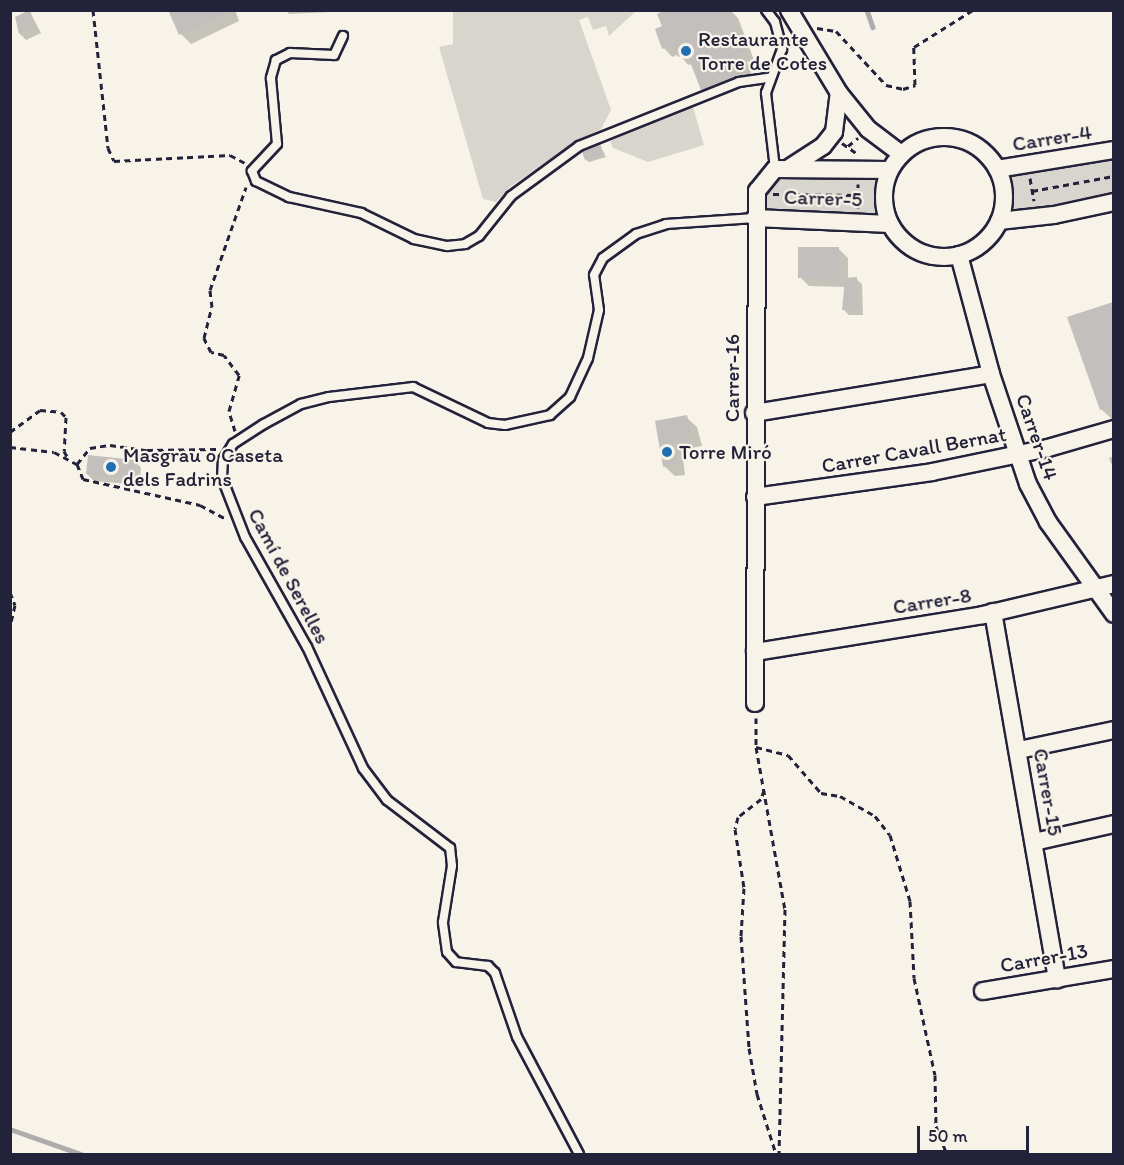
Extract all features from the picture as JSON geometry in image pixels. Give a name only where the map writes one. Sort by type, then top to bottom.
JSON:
[{"type":"street","points":[[789,10],[839,93],[868,129],[901,154]]},
{"type":"street","points":[[756,193],[761,181],[823,146],[834,132],[839,93]]},
{"type":"street","points":[[952,137],[978,148],[997,168],[1004,196],[999,221],[976,248],[959,255],[938,257],[919,252],[902,240],[890,224],[884,188],[889,170],[901,154],[916,143],[952,137]]},
{"type":"street","name":"Carrer-4","points":[[997,168],[1029,166],[1113,150]]},
{"type":"street","name":"Carrer-5","points":[[782,168],[889,170]]},
{"type":"street","name":"Carrer-16","points":[[755,703],[756,193]]},
{"type":"street","points":[[999,221],[1036,218],[1113,202]]},
{"type":"street","name":"Carrer-5","points":[[755,218],[890,224]]},
{"type":"street","name":"Carrer-14","points":[[959,255],[991,374],[1016,454],[1042,513],[1113,614]]},
{"type":"street","points":[[754,413],[991,374]]},
{"type":"street","name":"Carrer Cavall Bernat","points":[[755,497],[850,486],[1016,454],[1113,429]]},
{"type":"street","name":"Carrer-8","points":[[755,652],[993,612],[1113,584]]},
{"type":"street","name":"Carrer-15","points":[[993,612],[1019,750],[1057,980]]},
{"type":"street","points":[[1019,750],[1113,730]]},
{"type":"street","points":[[1034,842],[1113,824]]},
{"type":"street","name":"Carrer-13","points":[[983,992],[1113,969]]},
{"type":"lane","points":[[766,10],[775,22],[782,49],[769,78],[766,109],[782,168]]},
{"type":"lane","points":[[343,36],[334,55],[290,53],[276,60],[271,78],[276,144],[252,171],[263,188],[314,204],[361,213],[427,243],[455,246],[479,236],[511,196],[579,146],[739,82],[769,78]]},
{"type":"lane","points":[[227,450],[239,440],[310,401],[406,387],[426,390],[488,423],[531,422],[550,415],[570,397],[588,358],[599,310],[594,275],[603,258],[636,234],[666,224],[755,218]]},
{"type":"lane","name":"Camí de Serelles","points":[[227,450],[222,478],[241,527],[307,647],[363,768],[387,800],[450,848],[452,866],[443,922],[447,952],[456,962],[488,966],[495,973],[517,1037],[579,1155]]},
{"type":"path","points":[[93,10],[108,148],[114,161],[230,155],[240,158],[252,171],[210,290],[212,307],[204,338],[211,352],[224,355],[239,375],[229,417],[239,440]]},
{"type":"path","points":[[801,30],[823,27],[836,31],[886,85],[903,89],[915,85],[914,47],[973,10]]},
{"type":"path","points":[[1029,166],[1036,218]]},
{"type":"path","points":[[1032,191],[1113,177]]},
{"type":"path","points":[[756,193],[858,195]]},
{"type":"path","points":[[10,206],[10,222]]},
{"type":"path","points":[[10,432],[40,410],[61,412],[66,417],[64,451],[69,460]]},
{"type":"path","points":[[77,465],[90,448],[110,445],[147,450],[227,450]]},
{"type":"path","points":[[10,447],[54,452],[77,465],[83,479],[200,505],[241,527]]},
{"type":"path","points":[[10,592],[15,605],[10,627]]},
{"type":"path","points":[[755,703],[756,747],[784,909],[778,1155]]},
{"type":"path","points":[[756,747],[788,755],[821,793],[840,796],[875,816],[890,835],[910,901],[914,978],[935,1075],[936,1126],[947,1155]]},
{"type":"path","points":[[764,785],[761,800],[738,818],[735,829],[744,888],[741,936],[749,1048],[757,1094],[778,1155]]},
{"type":"shaded area","points":[[453,11],[636,11],[609,36],[606,26],[593,30],[588,17],[579,20],[611,110],[601,129],[571,144],[510,187],[496,202],[483,199],[439,47],[453,44]]},
{"type":"shaded area","points":[[693,107],[704,145],[648,162],[613,148],[610,141]]},
{"type":"shaded area","points":[[1113,160],[1113,195],[1009,215],[1009,177]]},
{"type":"shaded area","points":[[777,175],[876,177],[875,214],[762,210],[761,199]]},
{"type":"building","points":[[30,10],[35,27],[19,34],[15,17]]},
{"type":"building","points":[[168,10],[231,10],[179,35]]},
{"type":"building","points":[[665,10],[730,10],[747,51],[740,53],[747,72],[701,90],[687,54],[678,57],[673,45],[662,49],[655,29],[662,26],[657,14]]},
{"type":"building","points":[[600,144],[604,154],[585,160],[582,152]]},
{"type":"building","points":[[798,247],[839,247],[839,278],[798,278]]},
{"type":"building","points":[[857,277],[858,310],[842,310],[845,278]]},
{"type":"building","points":[[1113,302],[1113,405],[1100,410],[1067,317]]},
{"type":"building","name":"Torre Miró","points":[[687,415],[692,436],[673,440],[676,465],[663,467],[655,421]]},
{"type":"building","name":"Masgrau o Caseta dels Fadrins","points":[[88,455],[135,460],[133,479],[86,474]]},
{"type":"waterway","points":[[867,10],[873,27]]},
{"type":"waterway","points":[[10,1129],[81,1154]]},
{"type":"place","name":"Restaurante Torre de Cotes","points":[[686,51]]},
{"type":"place","name":"Torre Miró","points":[[667,452]]},
{"type":"place","name":"Masgrau o Caseta dels Fadrins","points":[[111,467]]}]
